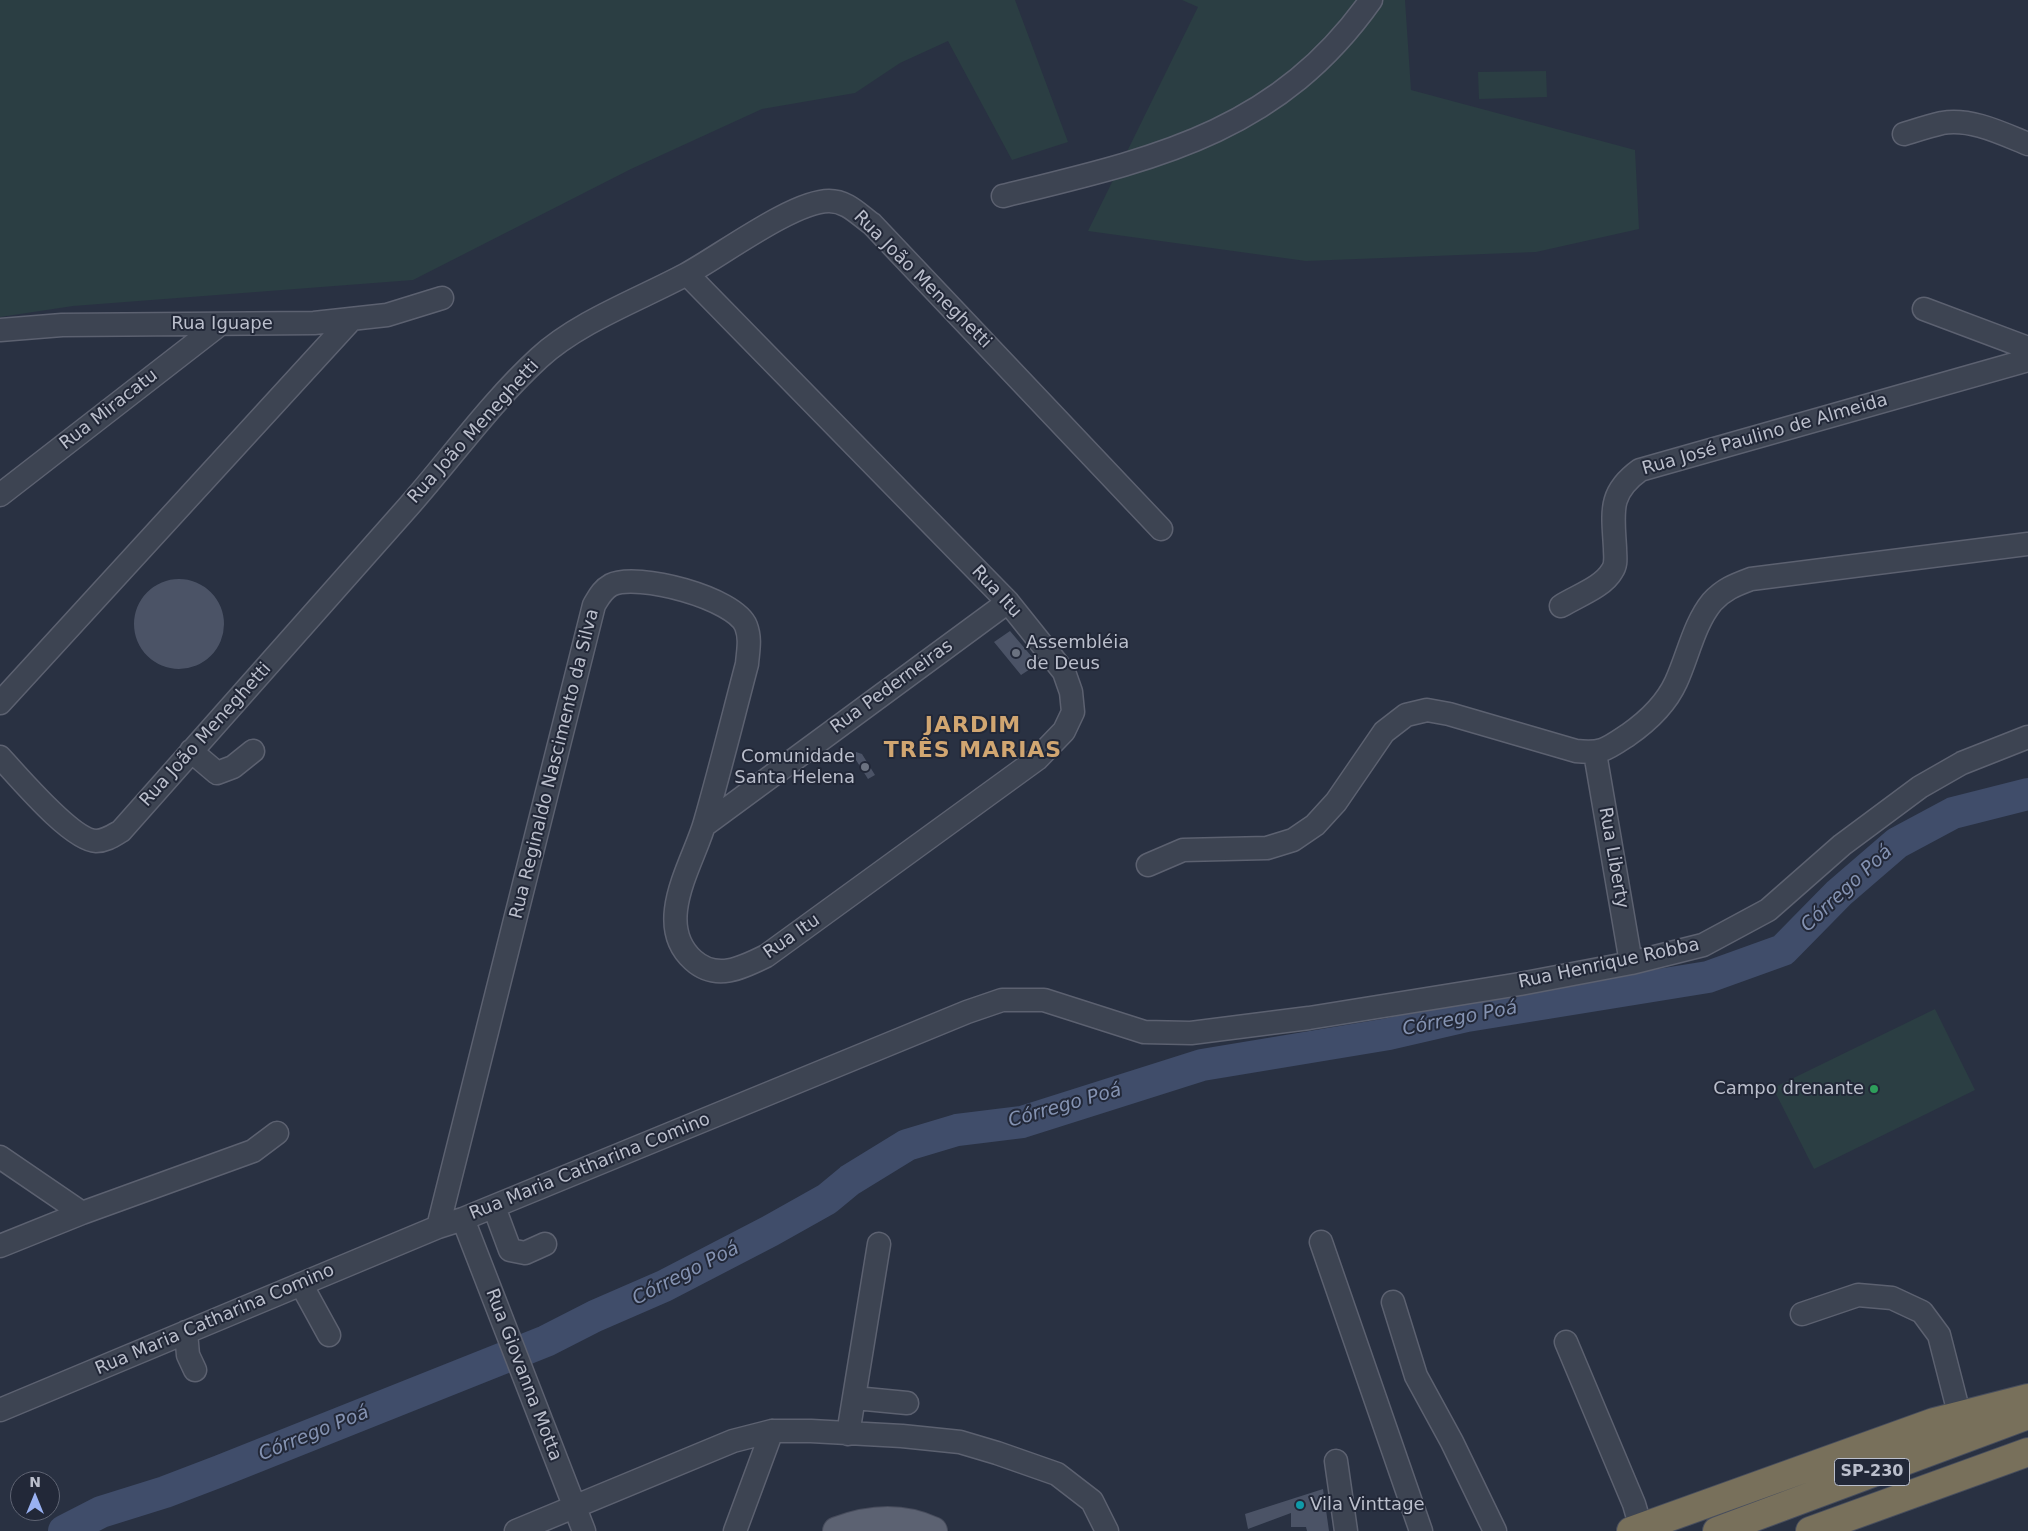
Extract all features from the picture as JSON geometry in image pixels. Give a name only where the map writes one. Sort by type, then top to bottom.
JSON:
[{"type":"highway","points":[[1636,1529],[1934,1422],[1960,1417],[2028,1398]]},
{"type":"highway","name":"SP-230","points":[[1717,1531],[2028,1415]]},
{"type":"highway","name":"SP-230","points":[[1810,1531],[2028,1452]]},
{"type":"main road","points":[[837,1531],[852,1525],[884,1520],[908,1522],[933,1531]]},
{"type":"street","points":[[1004,196],[1142,160],[1230,125],[1276,97],[1318,64],[1371,0]]},
{"type":"street","points":[[1904,134],[1943,123],[1961,123],[1979,125],[2028,144]]},
{"type":"street","name":"Rua João Meneghetti","points":[[0,757],[63,823],[82,836],[96,841],[109,838],[121,830],[448,461],[507,390],[541,356],[582,328],[687,274],[776,221],[808,205],[827,201],[844,203],[872,224],[1161,529]]},
{"type":"street","name":"Rua Itu","points":[[677,934],[684,952],[698,965],[717,972],[736,970],[766,956],[967,812],[1037,759],[1064,732],[1073,712],[1071,692],[1064,672],[1008,602],[687,274]]},
{"type":"street","name":"Rua Iguape","points":[[0,330],[62,325],[219,325],[350,321],[388,315],[442,298]]},
{"type":"street","points":[[1924,309],[2028,348]]},
{"type":"street","points":[[0,703],[350,321]]},
{"type":"street","name":"Rua Miracatu","points":[[0,495],[219,325]]},
{"type":"street","name":"Rua José Paulino de Almeida","points":[[1561,606],[1605,580],[1612,572],[1616,563],[1613,509],[1616,493],[1626,480],[1640,470],[2028,360]]},
{"type":"street","points":[[1148,865],[1183,850],[1267,848],[1293,840],[1315,825],[1336,802],[1384,732],[1406,715],[1426,710],[1449,714],[1552,744],[1595,754],[1643,724],[1661,706],[1676,683],[1695,634],[1711,603],[1728,587],[1751,579],[2028,544]]},
{"type":"street","name":"Rua Reginaldo Nascimento da Silva","points":[[438,1227],[594,605],[602,592],[612,584],[628,582],[682,588],[733,611],[746,624],[750,641],[747,664],[705,825],[683,878],[677,904],[677,934]]},
{"type":"street","name":"Rua Pederneiras","points":[[705,825],[1008,602]]},
{"type":"street","name":"Rua Henrique Robba","points":[[1191,1033],[1309,1018],[1631,964],[1703,946],[1736,930],[1768,910],[1842,845],[1920,787],[1962,763],[2028,737]]},
{"type":"street","points":[[192,751],[217,773],[233,767],[253,751]]},
{"type":"street","name":"Rua Liberty","points":[[1595,754],[1631,964]]},
{"type":"street","name":"Rua Maria Catharina Comino","points":[[0,1410],[438,1227],[494,1207],[967,1012],[1002,1000],[1044,1000],[1144,1032],[1191,1033]]},
{"type":"street","points":[[0,1246],[82,1213],[253,1152],[277,1133]]},
{"type":"street","points":[[0,1157],[82,1213]]},
{"type":"street","points":[[494,1207],[510,1250],[525,1253],[546,1244]]},
{"type":"street","name":"Rua Giovanna Motta","points":[[463,1219],[584,1531]]},
{"type":"street","points":[[1321,1242],[1421,1531]]},
{"type":"street","points":[[848,1434],[879,1244]]},
{"type":"street","points":[[301,1284],[329,1336]]},
{"type":"street","points":[[1802,1314],[1858,1295],[1892,1298],[1922,1312],[1939,1335],[1960,1417]]},
{"type":"street","points":[[1393,1302],[1416,1376],[1452,1442],[1495,1531]]},
{"type":"street","points":[[186,1332],[188,1355],[195,1370]]},
{"type":"street","points":[[1566,1342],[1634,1504],[1636,1529]]},
{"type":"street","points":[[855,1398],[907,1403]]},
{"type":"street","points":[[516,1531],[733,1441],[772,1432],[811,1431],[902,1436],[960,1442],[997,1452],[1057,1474],[1092,1501],[1106,1531]]},
{"type":"street","points":[[735,1531],[772,1432]]},
{"type":"street","points":[[1336,1461],[1346,1531]]},
{"type":"green space","points":[[0,0],[1015,0],[1068,142],[1012,160],[948,41],[900,63],[855,93],[762,109],[631,169],[413,280],[73,306],[0,317]]},
{"type":"green space","points":[[1182,0],[1405,0],[1411,90],[1635,150],[1639,229],[1536,252],[1306,261],[1088,231],[1198,7]]},
{"type":"green space","points":[[1546,71],[1547,97],[1479,99],[1478,72]]},
{"type":"green space","name":"Campo drenante","points":[[1935,1009],[1975,1090],[1814,1169],[1773,1088]]},
{"type":"building","points":[[179,579],[196,582],[211,592],[221,607],[224,624],[221,641],[211,656],[196,666],[179,669],[162,666],[147,656],[137,641],[134,624],[137,607],[147,592],[162,582]]},
{"type":"building","name":"Assembléia de Deus","points":[[1010,631],[1038,664],[1021,675],[994,642]]},
{"type":"building","name":"Comunidade Santa Helena","points":[[856,752],[862,754],[875,775],[868,779],[856,760]]},
{"type":"building","name":"Vila Vinttage","points":[[1323,1489],[1329,1531],[1307,1531],[1306,1527],[1291,1527],[1291,1513],[1248,1529],[1245,1514]]},
{"type":"waterway","name":"Córrego Poá","points":[[64,1531],[101,1512],[165,1492],[220,1471],[546,1341],[595,1316],[664,1286],[770,1231],[827,1199],[850,1180],[907,1145],[957,1130],[1022,1122],[1202,1065],[1389,1034],[1467,1016],[1708,977],[1783,950],[1839,893],[1897,843],[1953,813],[2028,794]]},
{"type":"place","name":"Assembléia de Deus","points":[[1016,653]]},
{"type":"place","name":"Comunidade Santa Helena","points":[[865,767]]},
{"type":"place","name":"Campo drenante","points":[[1874,1089]]},
{"type":"place","name":"Vila Vinttage","points":[[1300,1505]]},
{"type":"district","name":"JARDIM TRÊS MARIAS","points":[[973,738]]}]
